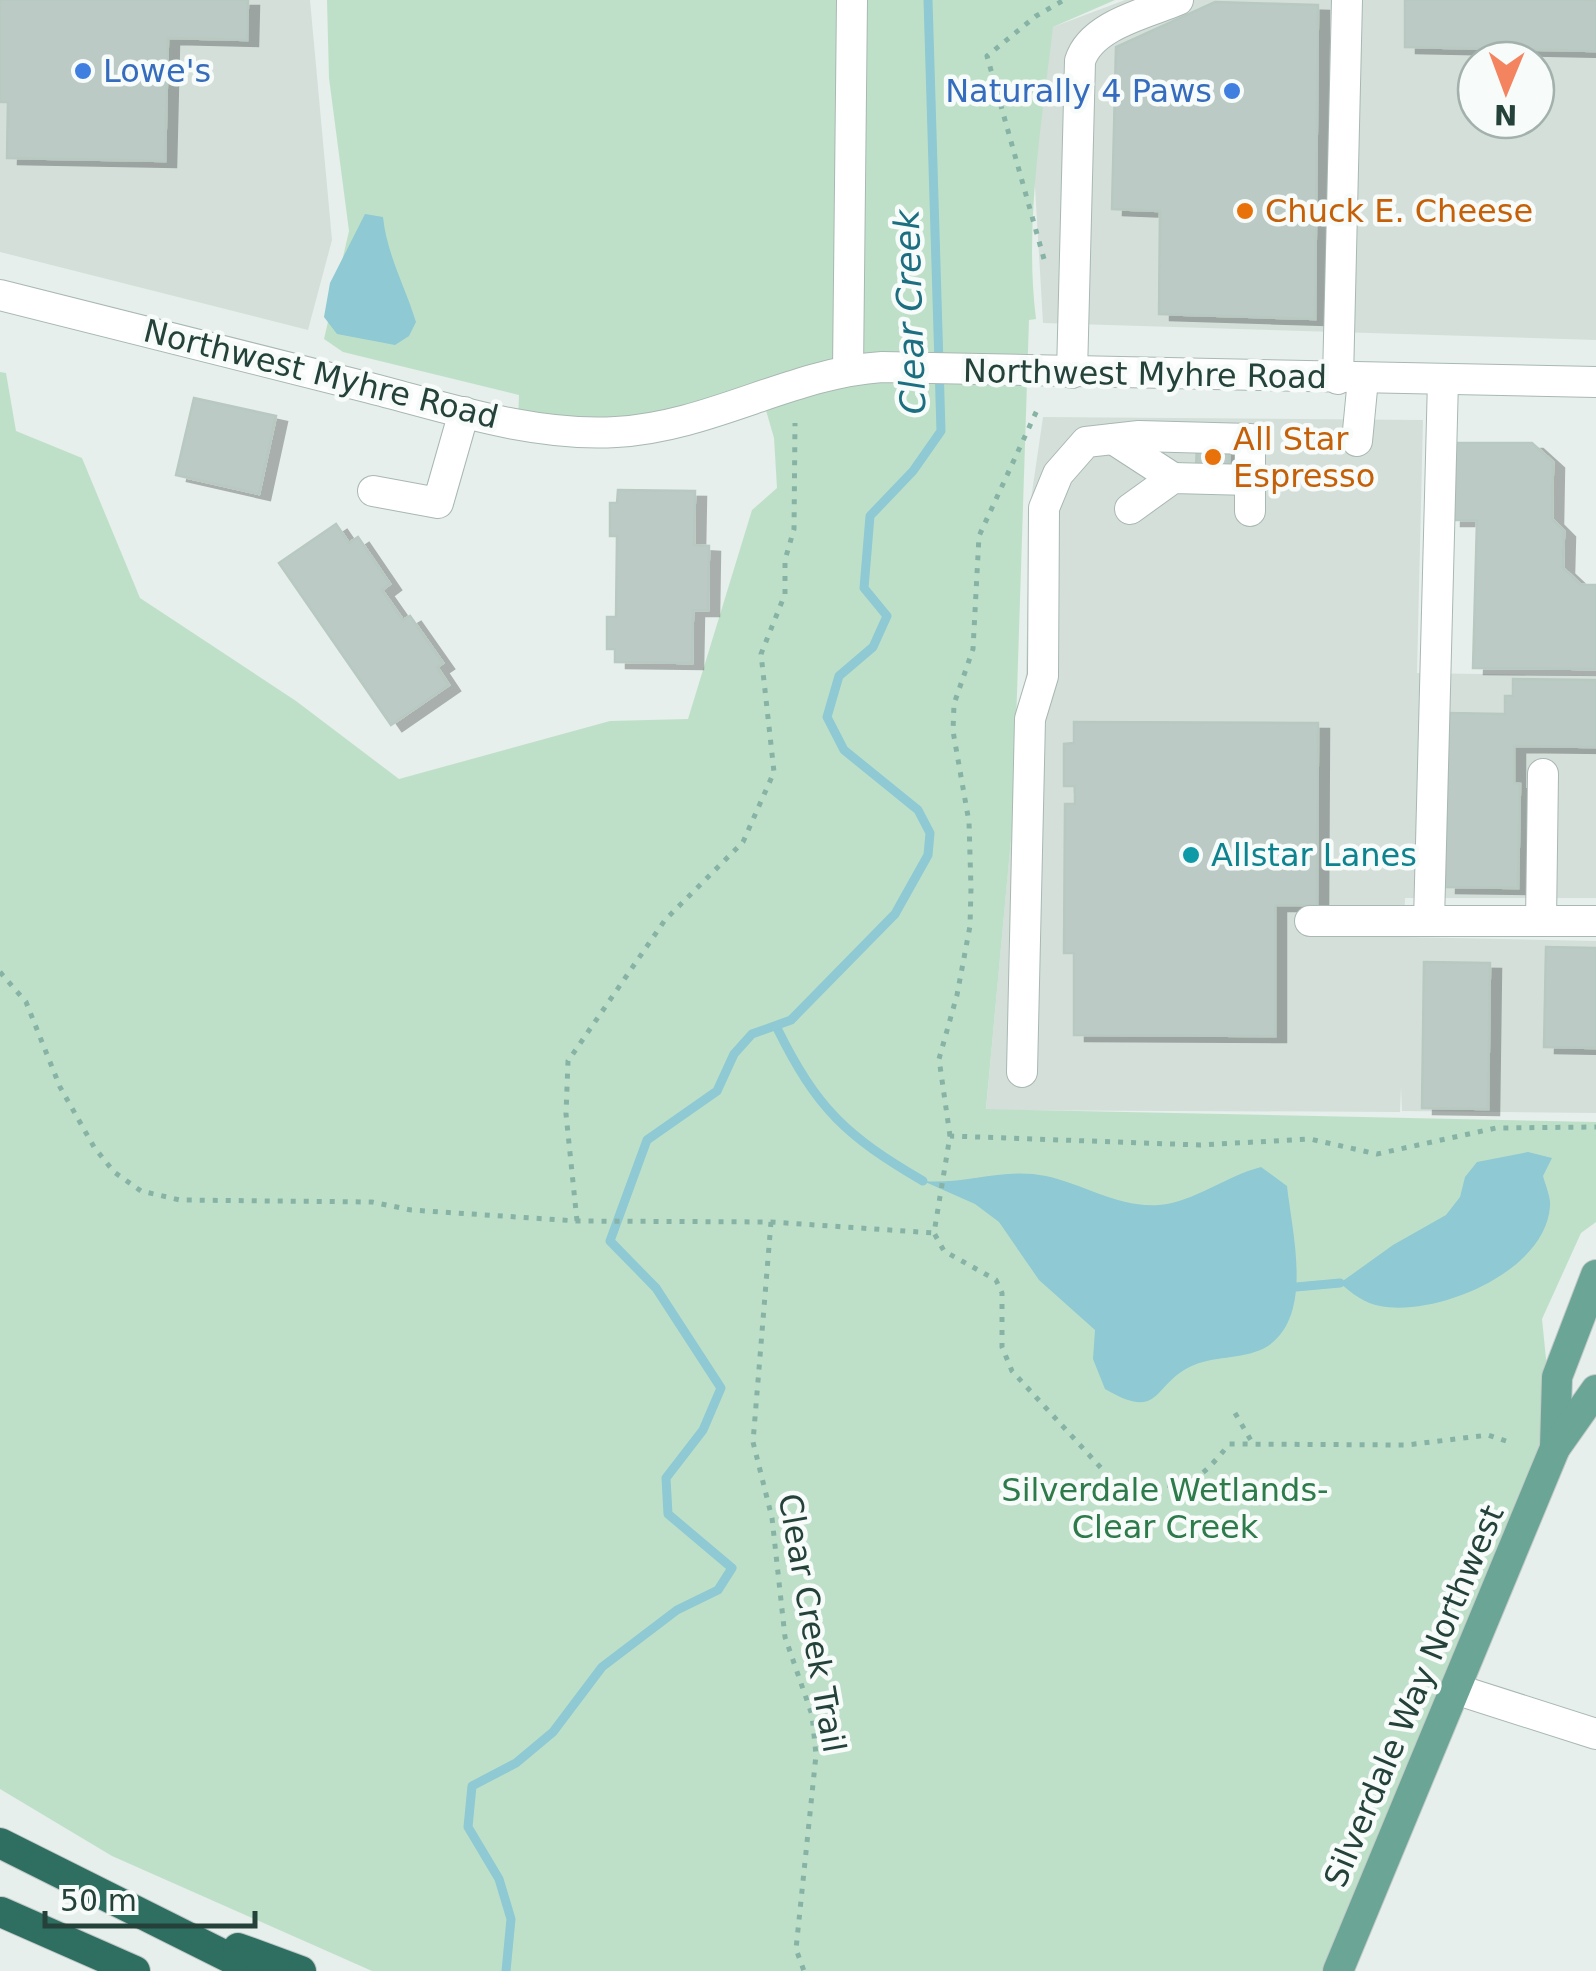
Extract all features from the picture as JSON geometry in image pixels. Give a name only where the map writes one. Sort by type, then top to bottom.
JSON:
[{"type":"highway","points":[[0,1843],[256,1971]]},
{"type":"highway","points":[[125,1906],[300,1971]]},
{"type":"highway","points":[[0,1912],[104,1971]]},
{"type":"highway","points":[[0,1912],[136,1971]]},
{"type":"main road","name":"Silverdale Way Northwest","points":[[1556,1448],[1557,1377],[1596,1275]]},
{"type":"main road","name":"Silverdale Way Northwest","points":[[1338,1971],[1556,1448],[1596,1390]]},
{"type":"street","points":[[848,371],[852,0]]},
{"type":"street","points":[[1072,373],[1080,60],[1092,39],[1178,0]]},
{"type":"street","points":[[1348,0],[1350,379],[1357,441]]},
{"type":"street","name":"Northwest Myhre Road","points":[[0,295],[464,412],[535,426],[615,432],[664,427],[732,410],[848,371],[916,368],[1596,382]]},
{"type":"street","points":[[1430,920],[1443,380]]},
{"type":"street","points":[[373,490],[438,503],[464,412]]},
{"type":"street","points":[[1113,439],[1173,478],[1250,480]]},
{"type":"street","points":[[1022,1072],[1030,719],[1044,676],[1044,508],[1058,474],[1086,442],[1250,439],[1250,512]]},
{"type":"street","points":[[1130,509],[1173,478]]},
{"type":"street","points":[[1541,921],[1543,774]]},
{"type":"street","points":[[1310,921],[1596,921]]},
{"type":"street","points":[[1455,1689],[1596,1734]]},
{"type":"path","points":[[1046,266],[987,56],[1036,16],[1064,0]]},
{"type":"path","points":[[1038,408],[979,536],[973,649],[954,704],[959,781],[969,822],[970,926],[957,995],[939,1059],[950,1136],[934,1233],[944,1251],[996,1280],[1002,1293],[1002,1346],[1012,1372],[1114,1482],[1188,1485],[1208,1472],[1229,1444],[1407,1445],[1488,1435],[1506,1441]]},
{"type":"path","points":[[577,1220],[566,1114],[568,1061],[665,920],[743,842],[774,772],[761,654],[785,594],[785,560],[794,528],[795,422]]},
{"type":"path","points":[[0,972],[26,1002],[60,1087],[94,1147],[114,1172],[141,1191],[180,1200],[372,1202],[411,1210],[577,1220],[771,1222],[934,1233]]},
{"type":"path","points":[[950,1136],[1200,1146],[1310,1139],[1377,1154],[1496,1128],[1596,1127]]},
{"type":"path","name":"Clear Creek Trail","points":[[771,1222],[753,1442],[772,1518],[785,1637],[812,1716],[815,1796],[796,1949],[804,1971]]},
{"type":"path","points":[[1234,1413],[1252,1444]]},
{"type":"shaded area","points":[[0,0],[310,0],[332,240],[308,330],[0,252]]},
{"type":"shaded area","points":[[1125,0],[1596,0],[1596,340],[1043,323],[1028,66],[1053,27]]},
{"type":"shaded area","points":[[1043,417],[1423,420],[1417,673],[1596,676],[1596,898],[1405,898],[1404,937],[1596,941],[1596,1113],[1402,1111],[1401,1087],[1400,1112],[986,1110],[1026,674],[1030,506]]},
{"type":"green space","name":"Silverdale Wetlands- Clear Creek","points":[[327,0],[1115,0],[1053,27],[1040,136],[1033,210],[1036,319],[1029,320],[1013,818],[986,1109],[1596,1122],[1596,1222],[1581,1233],[1542,1319],[1555,1448],[1338,1971],[372,1971],[112,1856],[0,1789],[0,372],[6,373],[16,431],[82,458],[140,598],[296,701],[399,779],[610,721],[688,719],[752,510],[777,488],[774,438],[763,400],[686,422],[518,422],[519,395],[343,352],[324,339],[349,231],[329,78]]},
{"type":"water","points":[[365,214],[383,217],[392,257],[416,322],[409,336],[395,345],[337,334],[324,317],[330,283]]},
{"type":"water","points":[[1528,1152],[1552,1158],[1543,1176],[1550,1206],[1544,1230],[1530,1251],[1509,1270],[1457,1297],[1403,1308],[1369,1303],[1340,1283],[1393,1245],[1446,1215],[1477,1162]]},
{"type":"water","points":[[1261,1167],[1287,1186],[1297,1272],[1291,1315],[1268,1346],[1194,1365],[1155,1397],[1137,1402],[1105,1389],[1093,1359],[1095,1330],[1039,1280],[999,1222],[975,1204],[923,1181],[1030,1174],[1130,1203],[1159,1205],[1185,1199]]},
{"type":"building","name":"Lowe's","points":[[0,0],[248,0],[247,40],[168,38],[165,161],[7,158],[8,102],[0,102]]},
{"type":"building","points":[[1405,0],[1596,0],[1596,51],[1556,50],[1556,40],[1456,40],[1456,48],[1405,47]]},
{"type":"building","points":[[1215,2],[1318,5],[1315,319],[1159,314],[1160,211],[1112,209],[1116,47]]},
{"type":"building","points":[[194,398],[276,416],[259,494],[176,475]]},
{"type":"building","points":[[1451,443],[1532,443],[1553,462],[1552,519],[1564,531],[1563,568],[1581,585],[1596,585],[1596,669],[1473,668],[1477,520],[1450,520]]},
{"type":"building","name":"All Star Espresso","points":[[1197,445],[1230,446],[1229,469],[1196,468]]},
{"type":"building","points":[[618,490],[695,491],[694,545],[709,546],[708,610],[693,610],[692,663],[615,662],[615,649],[607,649],[607,617],[616,617],[617,536],[610,536],[610,503],[617,503]]},
{"type":"building","points":[[336,524],[349,543],[358,537],[390,584],[382,590],[403,620],[410,616],[443,663],[437,667],[449,685],[391,725],[279,563]]},
{"type":"building","points":[[1513,679],[1596,680],[1596,747],[1514,746],[1514,783],[1520,784],[1518,888],[1445,887],[1449,713],[1505,714],[1505,696],[1513,696]]},
{"type":"building","name":"Allstar Lanes","points":[[1074,722],[1318,723],[1317,905],[1275,905],[1275,1036],[1074,1035],[1074,953],[1064,953],[1065,804],[1075,804],[1075,786],[1064,786],[1064,744],[1074,743]]},
{"type":"building","points":[[1546,947],[1596,948],[1596,1048],[1544,1047]]},
{"type":"building","points":[[1424,962],[1490,963],[1488,1109],[1422,1108]]},
{"type":"waterway","name":"Clear Creek","points":[[506,1971],[511,1919],[499,1879],[468,1827],[472,1786],[516,1763],[553,1732],[602,1667],[677,1610],[718,1590],[732,1568],[668,1514],[666,1478],[703,1430],[721,1388],[656,1288],[610,1241],[647,1140],[717,1091],[734,1054],[752,1034],[791,1020],[895,914],[928,855],[930,833],[918,810],[844,750],[827,717],[839,676],[873,647],[887,616],[864,588],[870,516],[913,471],[941,431],[928,0]]},
{"type":"waterway","points":[[777,1028],[806,1080],[836,1118],[873,1150],[923,1181]]},
{"type":"waterway","points":[[1296,1287],[1340,1283]]},
{"type":"place","name":"Lowe's","points":[[83,71]]},
{"type":"place","name":"Naturally 4 Paws","points":[[1232,91]]},
{"type":"place","name":"Chuck E. Cheese","points":[[1245,211]]},
{"type":"place","name":"All Star Espresso","points":[[1213,457]]},
{"type":"place","name":"Allstar Lanes","points":[[1191,855]]}]
